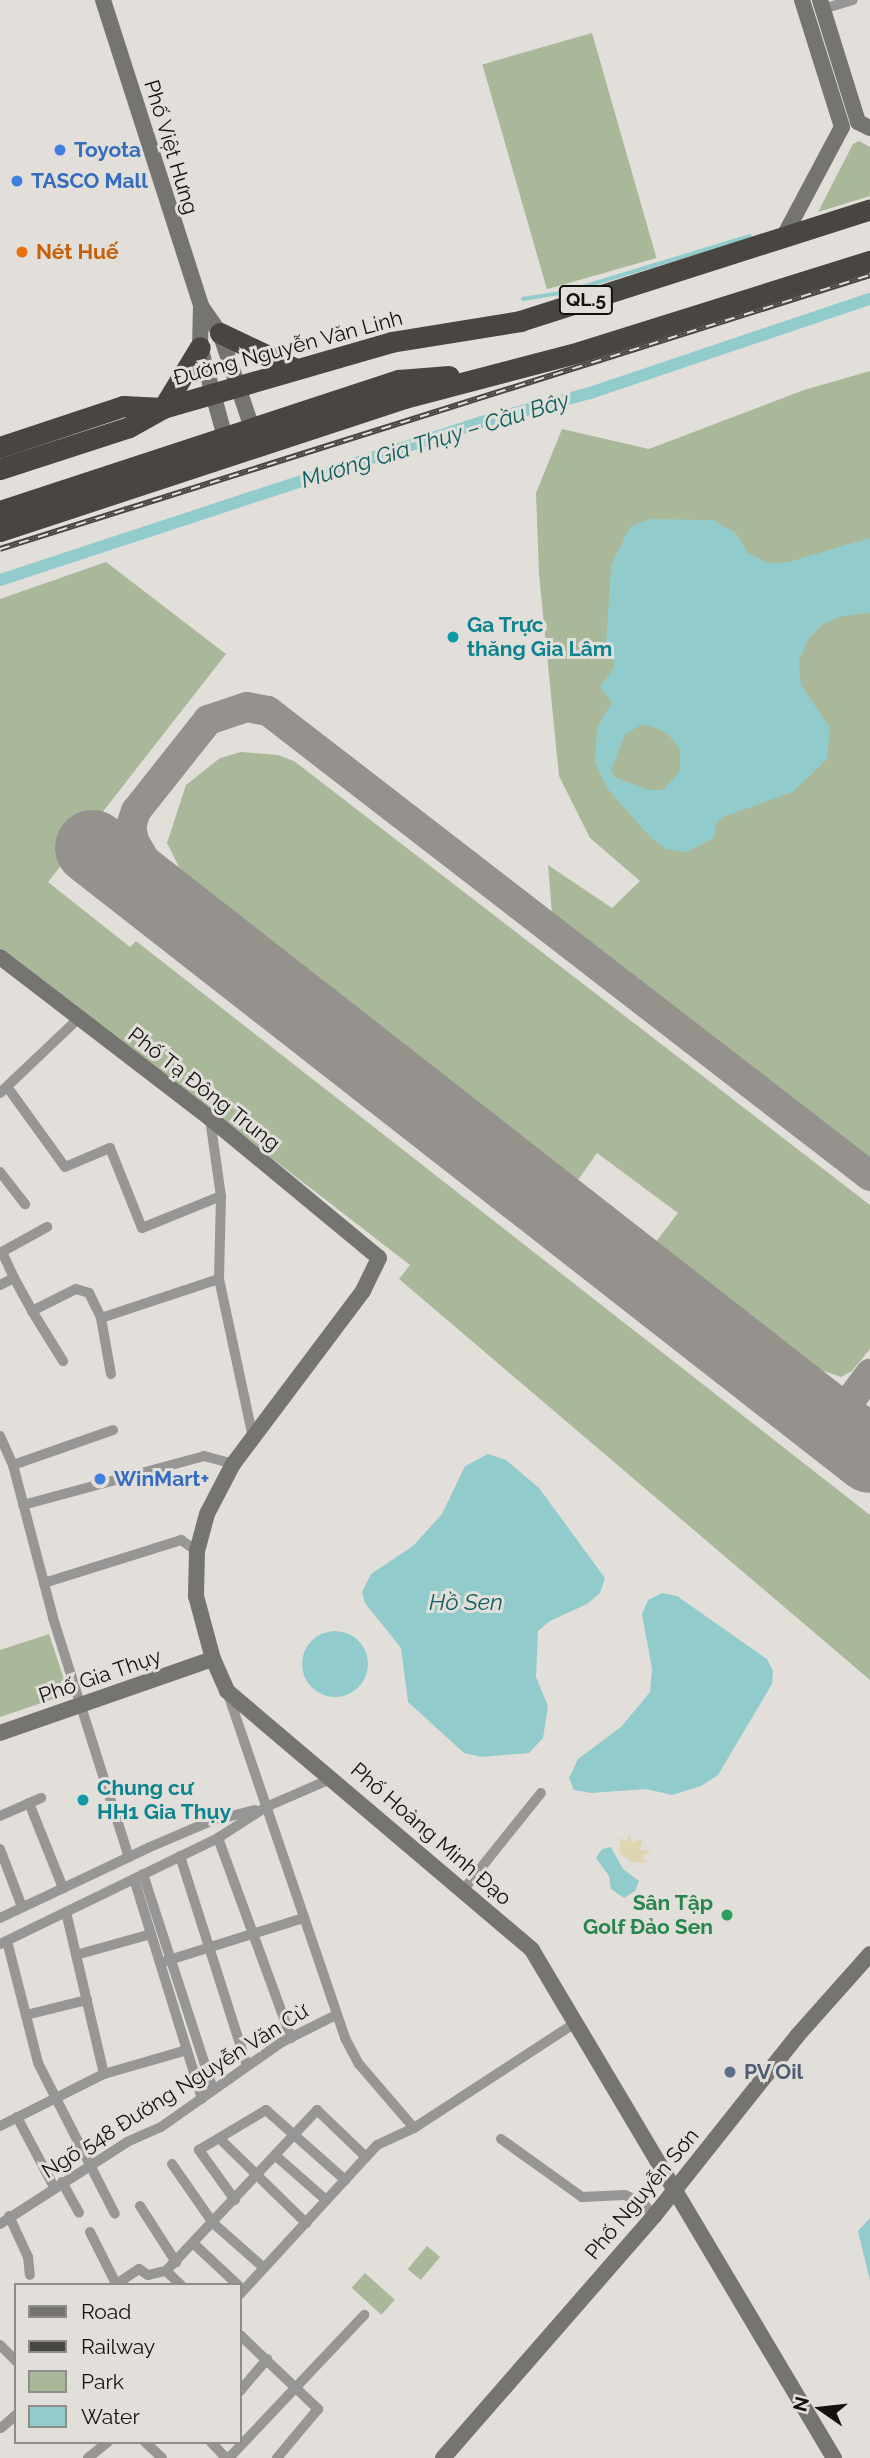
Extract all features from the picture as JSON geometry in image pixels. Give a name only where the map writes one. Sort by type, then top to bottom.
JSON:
[{"type":"highway","name":"Đường Nguyễn Văn Linh","points":[[0,469],[129,427],[163,408],[213,393],[391,342],[520,321],[870,209]]},
{"type":"highway","name":"QL.5","points":[[0,511],[24,513],[870,261]]},
{"type":"highway","points":[[220,333],[296,369]]},
{"type":"highway","points":[[163,408],[200,347]]},
{"type":"highway","name":"QL.5","points":[[0,531],[24,513],[226,437],[399,380],[507,371]]},
{"type":"highway","name":"Đường Nguyễn Văn Linh","points":[[0,447],[123,406],[163,408]]},
{"type":"street","name":"Phố Việt Hưng","points":[[103,0],[201,306],[220,333],[252,428]]},
{"type":"street","points":[[784,236],[842,127],[802,0]]},
{"type":"street","points":[[842,127],[864,125],[821,4],[853,0]]},
{"type":"street","name":"Phố Việt Hưng","points":[[201,306],[200,347],[226,437]]},
{"type":"street","name":"Phố Tạ Đông Trung","points":[[0,957],[210,1118],[379,1258]]},
{"type":"street","points":[[79,1018],[4,1091],[65,1167],[110,1148],[142,1228],[221,1196]]},
{"type":"street","points":[[210,1118],[221,1196],[219,1279],[253,1437]]},
{"type":"street","points":[[0,1172],[25,1204]]},
{"type":"street","points":[[47,1227],[1,1252],[32,1311],[63,1361]]},
{"type":"street","name":"Phố Hoàng Minh Đạo","points":[[379,1258],[363,1291],[233,1464],[207,1514],[197,1550],[199,1617],[213,1659],[227,1691],[464,1889],[532,1951],[834,2458]]},
{"type":"street","points":[[0,1285],[14,1278]]},
{"type":"street","points":[[101,1318],[219,1279]]},
{"type":"street","points":[[32,1311],[76,1289],[89,1293],[101,1318],[111,1374]]},
{"type":"street","points":[[13,1465],[113,1430]]},
{"type":"street","points":[[0,1436],[13,1465],[80,1706],[129,1857]]},
{"type":"street","points":[[23,1505],[204,1456],[233,1464]]},
{"type":"street","points":[[44,1583],[181,1540],[197,1550]]},
{"type":"street","name":"Phố Gia Thụy","points":[[0,1733],[213,1659]]},
{"type":"street","points":[[227,1691],[336,2015],[359,2064],[414,2128]]},
{"type":"street","points":[[0,1918],[211,1821],[266,1807],[333,1778]]},
{"type":"street","points":[[464,1889],[541,1793]]},
{"type":"street","points":[[0,1816],[41,1798]]},
{"type":"street","points":[[29,1803],[63,1888]]},
{"type":"street","points":[[115,2214],[87,2166],[38,2063],[3,1943],[218,1838],[266,1807]]},
{"type":"street","points":[[218,1838],[291,2038]]},
{"type":"street","points":[[0,1849],[22,1907]]},
{"type":"street","points":[[180,1856],[247,2066]]},
{"type":"street","points":[[138,1877],[151,1934],[165,1961],[202,2099]]},
{"type":"street","points":[[138,1877],[165,1961],[213,2090]]},
{"type":"street","points":[[66,1912],[104,2074]]},
{"type":"street","points":[[165,1961],[303,1918]]},
{"type":"street","points":[[76,1955],[151,1934]]},
{"type":"street","name":"Phố Nguyễn Sơn","points":[[443,2458],[654,2216],[797,2036],[870,1954]]},
{"type":"street","points":[[26,2015],[87,2000]]},
{"type":"street","name":"Ngõ 548 Đường Nguyễn Văn Cừ","points":[[2,2222],[87,2166],[161,2127],[291,2038],[336,2015]]},
{"type":"street","points":[[242,2287],[264,2268],[377,2145],[414,2128],[575,2023]]},
{"type":"street","points":[[0,2126],[104,2074],[187,2050]]},
{"type":"street","points":[[235,2200],[200,2150],[266,2109],[345,2180]]},
{"type":"street","points":[[118,2283],[139,2269],[148,2275],[166,2271],[317,2110],[366,2157]]},
{"type":"street","points":[[17,2117],[58,2185],[79,2213]]},
{"type":"street","points":[[219,2138],[306,2223]]},
{"type":"street","points":[[501,2138],[582,2197],[625,2195],[643,2203],[654,2216]]},
{"type":"street","points":[[276,2155],[326,2200]]},
{"type":"street","points":[[172,2164],[213,2222],[264,2268]]},
{"type":"street","points":[[140,2206],[176,2262]]},
{"type":"street","points":[[2,2222],[28,2257],[30,2275]]},
{"type":"street","points":[[90,2232],[114,2283]]},
{"type":"street","points":[[194,2244],[234,2283]]},
{"type":"street","points":[[166,2271],[179,2283]]},
{"type":"street","points":[[242,2443],[364,2315]]},
{"type":"street","points":[[242,2337],[268,2358],[318,2409],[277,2458]]},
{"type":"street","points":[[0,2344],[14,2359]]},
{"type":"street","points":[[242,2389],[268,2358]]},
{"type":"street","points":[[88,2458],[106,2444]]},
{"type":"street","points":[[147,2444],[162,2458]]},
{"type":"street","points":[[213,2444],[228,2458],[241,2444]]},
{"type":"green space","points":[[592,33],[656,258],[547,289],[482,64]]},
{"type":"green space","points":[[859,141],[870,147],[870,196],[818,212],[853,144]]},
{"type":"green space","points":[[870,371],[870,1168],[560,930],[552,914],[548,865],[612,908],[640,881],[590,838],[559,776],[539,574],[536,493],[562,429],[649,449],[804,390]]},
{"type":"green space","points":[[106,562],[226,654],[48,882],[130,947],[136,941],[870,1515],[870,1680],[399,1279],[410,1265],[0,948],[0,599]]},
{"type":"green space","points":[[241,752],[278,755],[294,761],[870,1205],[870,1349],[852,1371],[841,1377],[809,1366],[655,1243],[678,1213],[597,1153],[576,1183],[183,875],[167,843],[186,785],[220,758]]},
{"type":"green space","points":[[49,1634],[64,1679],[53,1699],[0,1717],[0,1650]]},
{"type":"green space","points":[[427,2246],[440,2257],[421,2280],[408,2269]]},
{"type":"green space","points":[[365,2273],[395,2300],[381,2315],[352,2288]]},
{"type":"sand","points":[[629,1834],[633,1843],[643,1838],[640,1850],[651,1850],[643,1858],[648,1863],[631,1862],[620,1853],[620,1837],[625,1842]]},
{"type":"water","points":[[650,519],[713,520],[736,533],[748,553],[768,563],[788,562],[870,538],[870,613],[841,616],[823,624],[809,638],[799,661],[801,685],[830,728],[827,759],[793,792],[723,817],[716,824],[714,838],[687,852],[666,849],[650,837],[607,788],[595,762],[597,728],[612,702],[600,687],[615,666],[606,646],[611,566],[630,527]],"holes":[[[643,724],[666,732],[680,749],[680,771],[663,790],[648,790],[615,777],[611,771],[625,734]]]},
{"type":"water","name":"Hồ Sen","points":[[488,1454],[506,1460],[539,1488],[605,1578],[600,1593],[587,1604],[550,1621],[538,1631],[536,1677],[548,1706],[543,1738],[529,1753],[482,1757],[464,1753],[408,1702],[401,1648],[365,1603],[362,1592],[371,1574],[413,1546],[442,1514],[465,1466]]},
{"type":"water","points":[[662,1593],[677,1596],[767,1659],[773,1671],[772,1684],[718,1775],[701,1786],[672,1795],[646,1789],[591,1793],[574,1790],[569,1778],[578,1759],[621,1727],[650,1692],[652,1669],[642,1614],[648,1600]]},
{"type":"water","points":[[335,1631],[348,1634],[358,1641],[365,1651],[368,1664],[365,1677],[358,1687],[348,1694],[335,1697],[322,1694],[312,1687],[305,1677],[302,1664],[305,1651],[312,1641],[322,1634]]},
{"type":"water","points":[[611,1847],[623,1869],[639,1881],[635,1891],[624,1898],[611,1889],[609,1876],[596,1858],[602,1849]]},
{"type":"water","points":[[870,2218],[870,2281],[858,2231]]},
{"type":"waterway","points":[[523,299],[566,292],[750,236]]},
{"type":"waterway","name":"Mương Gia Thụy – Cầu Bây","points":[[0,580],[481,422],[590,393],[870,299]]},
{"type":"taxiway","points":[[175,912],[134,841],[131,826],[136,811],[208,720],[247,707],[268,711],[870,1176]]},
{"type":"taxiway","points":[[832,1425],[870,1374]]},
{"type":"runway","points":[[92,847],[870,1455]]},
{"type":"railway","points":[[0,549],[870,275]]},
{"type":"place","name":"Toyota","points":[[60,150]]},
{"type":"place","name":"TASCO Mall","points":[[17,181]]},
{"type":"place","name":"Nét Huế","points":[[22,252]]},
{"type":"place","name":"Ga Trực thăng Gia Lâm","points":[[453,637]]},
{"type":"place","name":"WinMart+","points":[[100,1479]]},
{"type":"place","name":"Chung cư HH1 Gia Thụy","points":[[83,1800]]},
{"type":"place","name":"Sân Tập Golf Đảo Sen","points":[[727,1915]]},
{"type":"place","name":"PV Oil","points":[[730,2072]]}]
